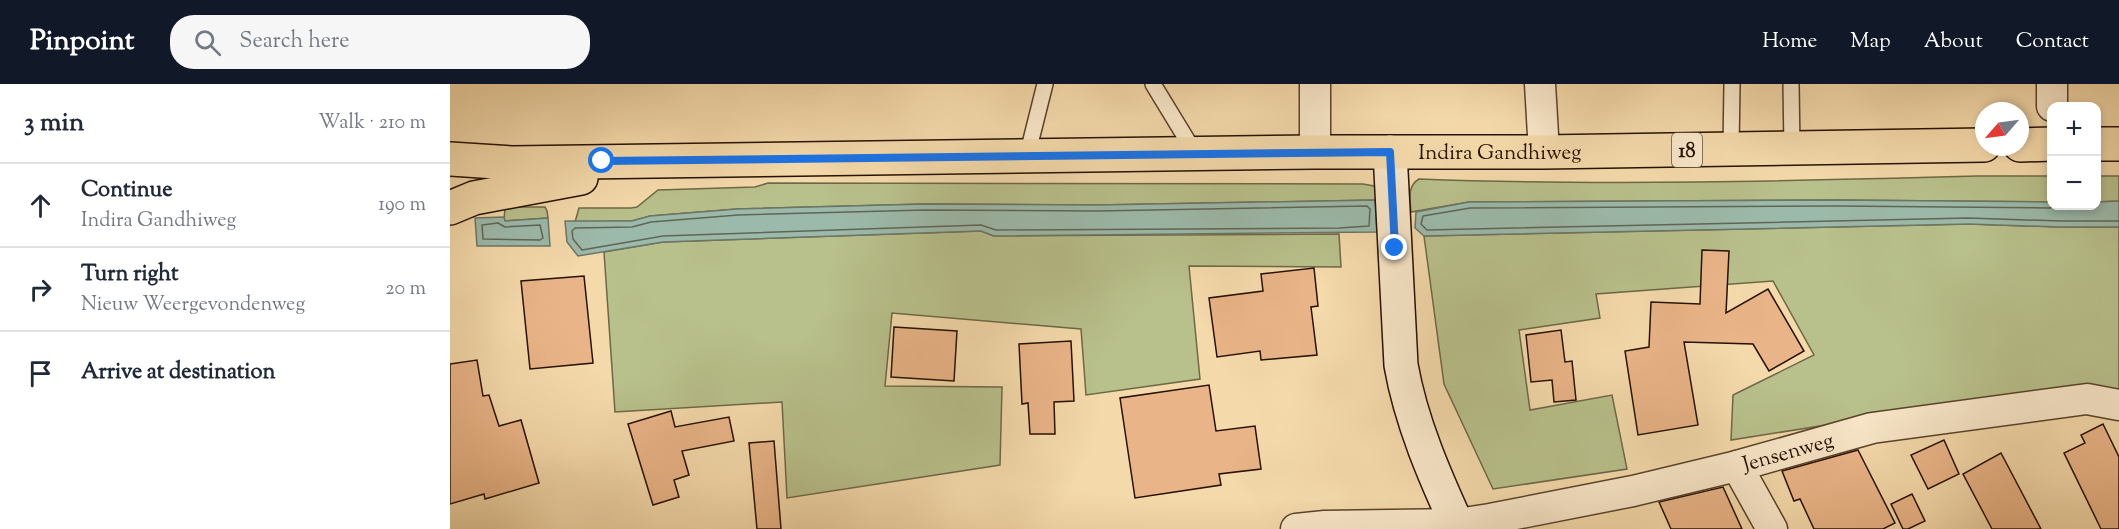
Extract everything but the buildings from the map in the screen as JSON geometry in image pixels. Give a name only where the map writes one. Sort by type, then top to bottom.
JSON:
[{"type":"main road","points":[[450,141],[470,144],[542,146],[588,162]]},
{"type":"main road","points":[[2029,145],[2047,144]]},
{"type":"main road","points":[[2101,144],[2119,144]]},
{"type":"main road","name":"Indira Gandhiweg","points":[[450,159],[512,163],[1315,152],[1390,167],[1544,153],[1975,145]]},
{"type":"main road","points":[[450,208],[474,198],[598,175],[628,161]]},
{"type":"main road","name":"Indira Gandhiweg","points":[[450,181],[512,163]]},
{"type":"street","points":[[1315,84],[1315,152]]},
{"type":"street","points":[[1540,84],[1544,153]]},
{"type":"street","points":[[2052,84],[2052,102]]},
{"type":"street","points":[[1390,167],[1401,365],[1404,383],[1415,421],[1458,527]]},
{"type":"street","name":"Jensenweg","points":[[1296,529],[1325,526],[1458,527],[1633,491],[1737,466],[1872,428],[2087,399],[2119,405]]},
{"type":"street","points":[[1737,466],[1772,529]]},
{"type":"lane","points":[[1027,156],[1045,84]]},
{"type":"lane","points":[[1153,84],[1196,154]]},
{"type":"lane","points":[[1731,149],[1732,84]]},
{"type":"lane","points":[[1791,84],[1792,148]]},
{"type":"green space","points":[[2047,176],[2047,202],[1837,200],[1469,202],[1411,212],[1410,198],[1411,189],[1419,179],[1628,182]]},
{"type":"green space","points":[[2101,176],[2119,176],[2119,201],[2101,202]]},
{"type":"green space","points":[[768,183],[1363,184],[1378,189],[1375,200],[1098,205],[925,204],[737,209],[650,216],[632,221],[575,222],[579,208],[637,207],[658,190],[755,187]]},
{"type":"green space","points":[[505,207],[545,207],[548,218],[504,221]]},
{"type":"green space","points":[[1969,224],[2119,227],[2119,397],[1967,403],[1731,440],[1733,395],[1814,355],[1773,281],[1596,294],[1600,318],[1519,330],[1530,410],[1612,395],[1627,469],[1493,489],[1444,384],[1424,236]]},
{"type":"green space","points":[[981,231],[994,236],[1339,234],[1341,267],[1189,266],[1200,379],[1086,395],[1081,329],[892,313],[885,386],[1002,387],[1000,465],[787,498],[782,402],[615,412],[604,252],[663,242]]},
{"type":"water","points":[[1375,200],[1377,232],[994,236],[981,231],[663,242],[578,256],[567,242],[565,221],[632,221],[650,216],[737,209],[925,204],[1098,205]]},
{"type":"water","points":[[1837,200],[2047,202],[2047,210],[2101,210],[2101,202],[2119,201],[2119,227],[1969,224],[1424,236],[1415,228],[1416,212],[1469,202]]},
{"type":"water","points":[[504,217],[505,221],[548,218],[550,246],[477,246],[475,218]]},
{"type":"route","points":[[602,161],[1390,152],[1395,248]]}]
